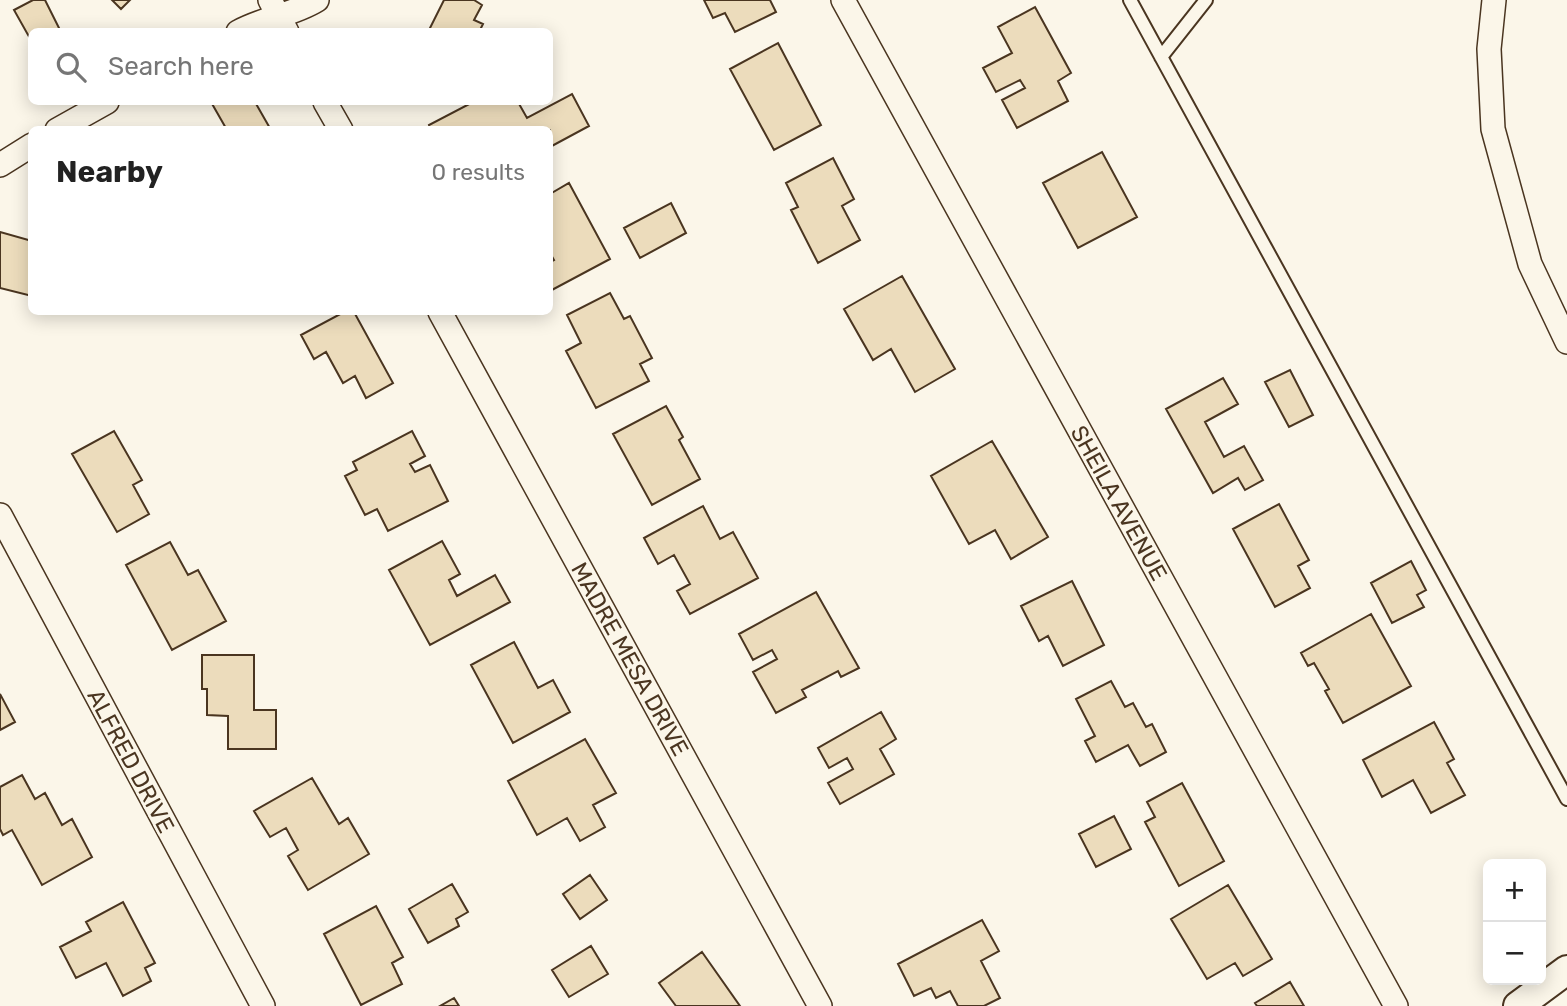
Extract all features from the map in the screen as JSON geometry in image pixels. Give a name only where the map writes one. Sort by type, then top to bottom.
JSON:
[{"type":"street","points":[[246,28],[317,0]]},
{"type":"street","name":"SHEILA AVENUE","points":[[843,0],[1396,1006]]},
{"type":"street","points":[[1494,0],[1489,49],[1493,129],[1530,264],[1567,342]]},
{"type":"street","points":[[64,126],[102,105]]},
{"type":"street","points":[[327,105],[339,126]]},
{"type":"street","points":[[0,165],[28,148]]},
{"type":"street","name":"MADRE MESA DRIVE","points":[[442,315],[815,1004]]},
{"type":"street","name":"ALFRED DRIVE","points":[[0,516],[262,1006]]},
{"type":"street","points":[[1518,1006],[1567,970]]},
{"type":"lane","points":[[1130,0],[1567,799]]},
{"type":"lane","points":[[1161,57],[1206,0]]},
{"type":"building","points":[[33,0],[45,0],[59,28],[28,28],[28,35],[14,10]]},
{"type":"building","points":[[112,0],[130,0],[121,9]]},
{"type":"building","points":[[444,0],[474,0],[482,5],[474,20],[483,24],[481,28],[430,28]]},
{"type":"building","points":[[704,0],[770,0],[776,12],[735,32],[725,13],[713,18]]},
{"type":"building","points":[[1035,7],[1071,73],[1058,81],[1068,101],[1017,128],[1002,100],[1025,88],[1020,80],[996,92],[983,68],[1012,53],[998,27]]},
{"type":"building","points":[[778,43],[821,125],[774,150],[730,69]]},
{"type":"building","points":[[572,94],[589,126],[553,145],[553,126],[429,125],[467,105],[520,105],[527,118]]},
{"type":"building","points":[[213,105],[257,105],[269,126],[225,126]]},
{"type":"building","points":[[1102,152],[1137,217],[1078,248],[1043,183]]},
{"type":"building","points":[[833,158],[854,199],[842,206],[860,240],[818,263],[791,210],[798,207],[786,183]]},
{"type":"building","points":[[569,183],[610,259],[553,289],[554,260],[553,192]]},
{"type":"building","points":[[671,203],[686,233],[640,258],[624,228]]},
{"type":"building","points":[[0,232],[28,240],[28,295],[0,288]]},
{"type":"building","points":[[902,276],[955,369],[915,392],[891,349],[873,360],[844,309]]},
{"type":"building","points":[[610,293],[624,319],[630,316],[652,358],[640,364],[649,381],[596,408],[566,351],[581,343],[567,315]]},
{"type":"building","points":[[338,315],[356,315],[393,383],[366,398],[355,376],[343,383],[326,352],[314,359],[301,335]]},
{"type":"building","points":[[1290,370],[1313,415],[1289,427],[1265,382]]},
{"type":"building","points":[[1223,378],[1238,404],[1205,422],[1224,457],[1244,446],[1263,480],[1245,490],[1238,478],[1213,493],[1166,409]]},
{"type":"building","points":[[666,406],[683,437],[679,440],[700,479],[652,505],[613,434]]},
{"type":"building","points":[[114,431],[142,480],[133,485],[149,514],[117,532],[72,454]]},
{"type":"building","points":[[412,431],[425,456],[410,464],[415,472],[430,465],[448,501],[388,531],[377,509],[365,515],[345,476],[357,470],[353,462]]},
{"type":"building","points":[[992,441],[1048,537],[1011,559],[995,530],[969,544],[931,476]]},
{"type":"building","points":[[1279,504],[1309,560],[1298,566],[1310,588],[1275,607],[1233,529]]},
{"type":"building","points":[[703,506],[720,539],[733,532],[758,578],[690,614],[677,591],[690,584],[674,555],[658,564],[644,538]]},
{"type":"building","points":[[442,541],[460,574],[449,580],[457,596],[495,575],[510,602],[430,645],[389,570]]},
{"type":"building","points":[[170,542],[188,575],[198,570],[226,621],[172,650],[126,565]]},
{"type":"building","points":[[1411,561],[1426,590],[1417,595],[1424,607],[1392,623],[1371,583]]},
{"type":"building","points":[[1072,581],[1104,645],[1063,666],[1048,636],[1039,641],[1021,606]]},
{"type":"building","points":[[816,592],[859,668],[841,677],[838,671],[802,690],[806,697],[776,713],[753,672],[777,659],[772,650],[753,660],[739,634]]},
{"type":"building","points":[[1371,614],[1411,686],[1343,723],[1325,691],[1329,689],[1314,663],[1308,666],[1301,653]]},
{"type":"building","points":[[514,642],[538,688],[553,680],[570,712],[513,743],[471,665]]},
{"type":"building","points":[[202,655],[254,655],[254,710],[276,710],[276,749],[228,749],[228,716],[207,715],[207,689],[202,689]]},
{"type":"building","points":[[1111,681],[1125,707],[1133,703],[1146,727],[1152,724],[1166,752],[1140,766],[1128,745],[1096,762],[1085,741],[1095,736],[1076,699]]},
{"type":"building","points":[[0,694],[15,722],[0,730]]},
{"type":"building","points":[[881,712],[896,739],[880,749],[894,774],[840,804],[828,783],[853,769],[847,758],[829,768],[818,748]]},
{"type":"building","points":[[1434,722],[1454,759],[1447,763],[1465,795],[1431,813],[1413,780],[1382,797],[1363,760]]},
{"type":"building","points":[[585,739],[616,793],[593,805],[605,827],[580,841],[567,818],[537,835],[508,781]]},
{"type":"building","points":[[22,775],[35,799],[45,793],[62,825],[72,819],[92,857],[42,885],[12,830],[3,835],[0,829],[0,787]]},
{"type":"building","points":[[312,778],[339,824],[348,818],[369,854],[308,890],[288,856],[298,850],[286,828],[270,837],[254,811]]},
{"type":"building","points":[[1182,783],[1224,861],[1179,886],[1145,822],[1155,817],[1147,802]]},
{"type":"building","points":[[1114,816],[1131,849],[1096,867],[1079,834]]},
{"type":"building","points":[[590,875],[607,900],[580,919],[563,894]]},
{"type":"building","points":[[452,884],[468,912],[456,919],[459,926],[428,943],[409,909]]},
{"type":"building","points":[[1228,885],[1272,959],[1243,976],[1235,963],[1207,979],[1171,919]]},
{"type":"building","points":[[123,902],[155,963],[145,968],[151,981],[123,996],[106,963],[76,978],[60,947],[91,931],[86,922]]},
{"type":"building","points":[[376,906],[403,957],[392,963],[402,984],[361,1005],[324,934]]},
{"type":"building","points":[[982,920],[999,951],[981,961],[1000,998],[984,1006],[958,1006],[950,991],[936,998],[931,988],[914,996],[898,964]]},
{"type":"building","points":[[591,946],[608,974],[569,997],[552,970]]},
{"type":"building","points":[[702,952],[740,1006],[676,1006],[659,983]]},
{"type":"building","points":[[1290,982],[1304,1006],[1257,1006],[1255,1003]]},
{"type":"building","points":[[454,998],[459,1006],[440,1006]]}]
